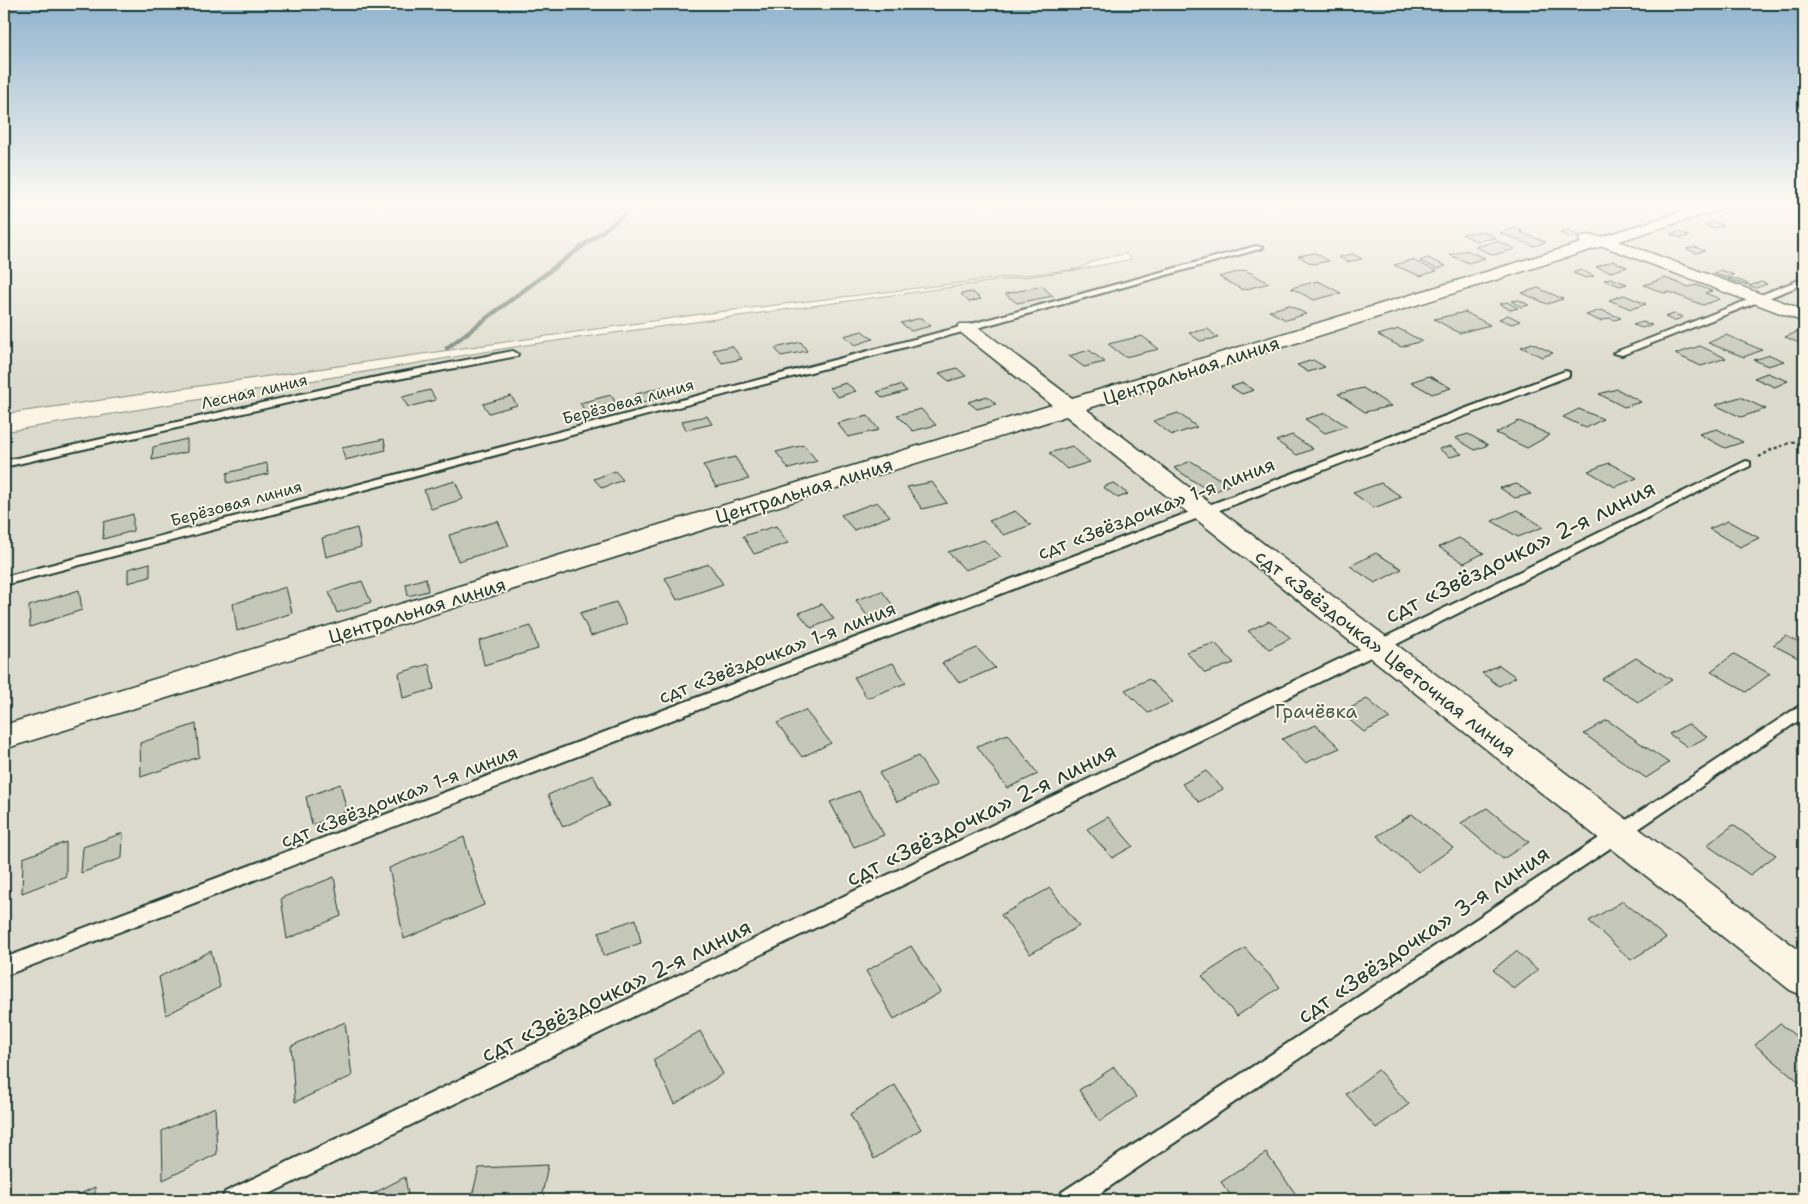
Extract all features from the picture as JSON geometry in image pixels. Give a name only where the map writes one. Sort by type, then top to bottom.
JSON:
[{"type":"street","name":"Центральная линия","points":[[4,737],[1071,408],[1531,262]]},
{"type":"street","points":[[1660,262],[1804,316]]},
{"type":"street","name":"сдт «Звёздочка» Цветочная линия","points":[[967,328],[1804,977]]},
{"type":"lane","name":"Берёзовая линия","points":[[4,581],[967,328],[1207,262]]},
{"type":"lane","points":[[1618,353],[1804,282]]},
{"type":"lane","name":"Лесная линия","points":[[4,464],[372,381],[513,354]]},
{"type":"lane","name":"сдт «Звёздочка» 1-я линия","points":[[4,967],[1565,374]]},
{"type":"lane","name":"сдт «Звёздочка» 2-я линия","points":[[233,1200],[1378,646],[1746,464]]},
{"type":"lane","name":"сдт «Звёздочка» 3-я линия","points":[[1070,1200],[1804,709]]},
{"type":"path","points":[[1746,464],[1773,449],[1804,438]]},
{"type":"green space","name":"Грачёвка","points":[[4,262],[1092,262],[1077,269],[701,314],[4,414]]},
{"type":"green space","name":"Грачёвка","points":[[1116,262],[1804,262],[1804,1200],[4,1200],[4,432],[526,345],[1076,270]]},
{"type":"building","points":[[1404,262],[1417,262],[1437,271],[1420,276],[1394,265]]},
{"type":"building","points":[[1423,262],[1437,262],[1446,266],[1438,269]]},
{"type":"building","points":[[1616,262],[1627,267],[1611,272],[1596,267]]},
{"type":"building","points":[[1245,270],[1269,283],[1243,290],[1219,277]]},
{"type":"building","points":[[1581,270],[1594,276],[1586,278],[1573,273]]},
{"type":"building","points":[[1721,270],[1734,275],[1726,278],[1713,273]]},
{"type":"building","points":[[1611,278],[1627,284],[1620,286],[1604,280]]},
{"type":"building","points":[[1665,278],[1689,287],[1696,285],[1712,291],[1705,293],[1720,299],[1703,305],[1644,285]]},
{"type":"building","points":[[1733,278],[1749,284],[1745,285],[1728,279]]},
{"type":"building","points":[[1318,281],[1341,293],[1314,300],[1291,288]]},
{"type":"building","points":[[1761,282],[1767,284],[1756,288],[1749,286]]},
{"type":"building","points":[[1042,286],[1053,296],[1017,303],[1005,294]]},
{"type":"building","points":[[1538,288],[1563,299],[1547,304],[1522,293]]},
{"type":"building","points":[[972,292],[981,299],[969,302],[961,294]]},
{"type":"building","points":[[1624,295],[1646,304],[1631,309],[1609,300]]},
{"type":"building","points":[[1519,300],[1529,305],[1521,307],[1511,301]]},
{"type":"building","points":[[1507,302],[1518,308],[1510,310],[1500,304]]},
{"type":"building","points":[[1289,305],[1306,314],[1286,320],[1269,311]]},
{"type":"building","points":[[1601,310],[1621,318],[1615,320],[1610,318],[1600,321],[1586,315]]},
{"type":"building","points":[[1465,312],[1490,325],[1459,333],[1434,319]]},
{"type":"building","points":[[1674,314],[1683,317],[1674,321],[1665,317]]},
{"type":"building","points":[[1508,315],[1520,321],[1512,324],[1499,319]]},
{"type":"building","points":[[921,318],[931,326],[911,331],[901,323]]},
{"type":"building","points":[[1643,322],[1652,325],[1642,328],[1633,325]]},
{"type":"building","points":[[1208,329],[1218,338],[1200,341],[1189,333]]},
{"type":"building","points":[[1399,329],[1422,341],[1401,347],[1378,335]]},
{"type":"building","points":[[862,331],[873,339],[855,345],[844,336]]},
{"type":"building","points":[[1797,332],[1804,335],[1804,345],[1785,337]]},
{"type":"building","points":[[1726,335],[1762,350],[1744,357],[1708,343]]},
{"type":"building","points":[[1142,336],[1159,349],[1125,357],[1108,344]]},
{"type":"building","points":[[801,342],[807,351],[781,356],[775,348]]},
{"type":"building","points":[[1532,343],[1553,353],[1542,357],[1521,347]]},
{"type":"building","points":[[732,346],[742,359],[722,363],[713,350]]},
{"type":"building","points":[[1700,346],[1726,358],[1701,366],[1675,354]]},
{"type":"building","points":[[1089,350],[1105,362],[1084,367],[1069,356]]},
{"type":"building","points":[[1770,355],[1784,361],[1768,366],[1754,360]]},
{"type":"building","points":[[1313,360],[1325,367],[1308,372],[1297,365]]},
{"type":"building","points":[[957,368],[966,376],[949,381],[939,373]]},
{"type":"building","points":[[1767,373],[1788,381],[1775,387],[1754,378]]},
{"type":"building","points":[[1429,376],[1451,388],[1432,394],[1411,382]]},
{"type":"building","points":[[846,383],[856,391],[838,397],[829,388]]},
{"type":"building","points":[[1243,383],[1254,390],[1242,394],[1231,387]]},
{"type":"building","points":[[900,385],[907,391],[883,398],[877,392]]},
{"type":"building","points":[[663,387],[669,396],[642,403],[636,394]]},
{"type":"building","points":[[1363,388],[1391,406],[1365,412],[1338,394]]},
{"type":"building","points":[[1617,389],[1641,402],[1624,407],[1599,394]]},
{"type":"building","points":[[430,390],[436,400],[408,407],[402,397]]},
{"type":"building","points":[[611,395],[619,408],[588,416],[580,403]]},
{"type":"building","points":[[511,396],[517,405],[489,413],[483,404]]},
{"type":"building","points":[[987,396],[996,404],[977,409],[968,402]]},
{"type":"building","points":[[1740,397],[1766,409],[1741,417],[1715,405]]},
{"type":"building","points":[[921,409],[936,425],[913,431],[897,415]]},
{"type":"building","points":[[1579,409],[1603,419],[1586,428],[1563,417]]},
{"type":"building","points":[[1178,413],[1197,427],[1172,435],[1153,421]]},
{"type":"building","points":[[1326,413],[1347,426],[1325,433],[1305,419]]},
{"type":"building","points":[[707,416],[712,424],[686,430],[682,421]]},
{"type":"building","points":[[868,416],[879,430],[848,437],[837,423]]},
{"type":"building","points":[[1519,421],[1550,435],[1527,448],[1496,433]]},
{"type":"building","points":[[1717,429],[1743,442],[1725,448],[1699,434]]},
{"type":"building","points":[[1468,434],[1488,445],[1475,450],[1455,438]]},
{"type":"building","points":[[1292,435],[1313,449],[1297,455],[1276,441]]},
{"type":"building","points":[[187,439],[187,452],[152,460],[153,447]]},
{"type":"building","points":[[384,439],[386,450],[345,460],[342,448]]},
{"type":"building","points":[[804,445],[817,461],[789,469],[776,452]]},
{"type":"building","points":[[1072,446],[1090,462],[1067,469],[1049,453]]},
{"type":"building","points":[[1451,446],[1462,454],[1450,457],[1439,449]]},
{"type":"building","points":[[735,457],[749,479],[716,487],[703,465]]},
{"type":"building","points":[[1191,461],[1229,485],[1212,493],[1174,468]]},
{"type":"building","points":[[267,463],[268,474],[227,483],[227,473]]},
{"type":"building","points":[[1609,463],[1637,478],[1615,487],[1588,471]]},
{"type":"building","points":[[615,471],[623,480],[602,488],[594,479]]},
{"type":"building","points":[[455,481],[463,499],[431,509],[424,490]]},
{"type":"building","points":[[932,482],[947,503],[922,509],[907,487]]},
{"type":"building","points":[[1113,483],[1128,494],[1118,498],[1103,487]]},
{"type":"building","points":[[1381,483],[1402,497],[1374,508],[1353,493]]},
{"type":"building","points":[[1517,484],[1531,494],[1515,498],[1500,488]]},
{"type":"building","points":[[877,502],[890,516],[854,530],[841,515]]},
{"type":"building","points":[[1517,510],[1543,527],[1518,537],[1492,521]]},
{"type":"building","points":[[1015,511],[1031,525],[1004,535],[989,521]]},
{"type":"building","points":[[133,514],[133,531],[103,539],[104,522]]},
{"type":"building","points":[[498,521],[509,546],[458,561],[449,535]]},
{"type":"building","points":[[1728,521],[1759,538],[1740,547],[1709,529]]},
{"type":"building","points":[[776,526],[788,543],[754,554],[743,536]]},
{"type":"building","points":[[357,528],[361,547],[326,557],[322,538]]},
{"type":"building","points":[[1459,538],[1484,553],[1464,563],[1439,547]]},
{"type":"building","points":[[984,540],[1001,557],[965,570],[948,552]]},
{"type":"building","points":[[1376,553],[1402,569],[1375,583],[1350,566]]},
{"type":"building","points":[[150,563],[150,577],[128,583],[128,569]]},
{"type":"building","points":[[709,564],[723,584],[677,600],[665,578]]},
{"type":"building","points":[[426,578],[428,591],[408,596],[406,584]]},
{"type":"building","points":[[362,581],[371,602],[337,613],[329,592]]},
{"type":"building","points":[[286,587],[292,613],[237,631],[233,604]]},
{"type":"building","points":[[79,590],[82,610],[30,627],[29,606]]},
{"type":"building","points":[[882,591],[897,611],[870,620],[856,600]]},
{"type":"building","points":[[616,602],[627,624],[591,636],[580,613]]},
{"type":"building","points":[[822,604],[834,619],[811,628],[799,613]]},
{"type":"building","points":[[1269,621],[1291,638],[1269,649],[1248,631]]},
{"type":"building","points":[[531,626],[538,649],[484,665],[479,641]]},
{"type":"building","points":[[1786,636],[1804,645],[1804,661],[1773,645]]},
{"type":"building","points":[[1215,643],[1234,663],[1205,673],[1186,652]]},
{"type":"building","points":[[977,648],[995,668],[960,683],[942,663]]},
{"type":"building","points":[[1734,654],[1770,674],[1746,692],[1711,671]]},
{"type":"building","points":[[1636,658],[1672,680],[1638,702],[1602,679]]},
{"type":"building","points":[[893,663],[906,683],[867,698],[854,677]]},
{"type":"building","points":[[429,664],[434,689],[403,698],[399,673]]},
{"type":"building","points":[[1499,665],[1516,677],[1499,686],[1482,673]]},
{"type":"building","points":[[1149,679],[1173,702],[1148,713],[1125,690]]},
{"type":"building","points":[[1367,699],[1390,718],[1364,732],[1341,713]]},
{"type":"building","points":[[805,710],[831,743],[802,757],[777,723]]},
{"type":"building","points":[[1607,720],[1669,763],[1646,778],[1584,734]]},
{"type":"building","points":[[196,724],[199,757],[141,777],[140,743]]},
{"type":"building","points":[[1688,724],[1707,737],[1688,747],[1669,734]]},
{"type":"building","points":[[1316,725],[1340,748],[1305,763],[1282,739]]},
{"type":"building","points":[[1008,734],[1038,774],[1007,788],[977,746]]},
{"type":"building","points":[[918,756],[937,785],[897,802],[879,773]]},
{"type":"building","points":[[1206,771],[1223,789],[1199,802],[1182,784]]},
{"type":"building","points":[[593,775],[609,806],[563,827],[548,795]]},
{"type":"building","points":[[340,784],[347,811],[312,825],[306,797]]},
{"type":"building","points":[[859,791],[884,835],[854,847],[830,802]]},
{"type":"building","points":[[1487,808],[1529,842],[1503,859],[1461,823]]},
{"type":"building","points":[[1412,814],[1453,848],[1418,872],[1377,836]]},
{"type":"building","points":[[1108,817],[1133,846],[1112,858],[1087,829]]},
{"type":"building","points":[[1733,825],[1776,855],[1750,875],[1707,845]]},
{"type":"building","points":[[123,833],[122,858],[81,873],[83,847]]},
{"type":"building","points":[[464,837],[484,905],[404,939],[389,868]]},
{"type":"building","points":[[66,842],[66,876],[22,893],[23,858]]},
{"type":"building","points":[[334,877],[341,916],[287,939],[281,898]]},
{"type":"building","points":[[1050,888],[1079,926],[1030,954],[1001,915]]},
{"type":"building","points":[[1623,901],[1666,938],[1631,960],[1589,921]]},
{"type":"building","points":[[636,919],[641,943],[603,956],[599,932]]},
{"type":"building","points":[[911,946],[941,992],[894,1019],[866,971]]},
{"type":"building","points":[[1245,948],[1280,987],[1237,1016],[1202,976]]},
{"type":"building","points":[[211,951],[220,987],[166,1015],[159,977]]},
{"type":"building","points":[[1516,951],[1538,970],[1514,989],[1493,970]]},
{"type":"building","points":[[345,1022],[352,1076],[295,1102],[291,1046]]},
{"type":"building","points":[[1780,1023],[1804,1043],[1804,1086],[1755,1045]]},
{"type":"building","points":[[700,1031],[723,1074],[675,1104],[653,1060]]},
{"type":"building","points":[[1114,1067],[1136,1097],[1100,1121],[1079,1090]]},
{"type":"building","points":[[1378,1070],[1409,1104],[1376,1128],[1346,1094]]},
{"type":"building","points":[[895,1085],[921,1129],[874,1159],[850,1114]]},
{"type":"building","points":[[215,1107],[217,1154],[163,1180],[162,1131]]},
{"type":"building","points":[[1266,1153],[1300,1200],[1234,1200],[1221,1182]]},
{"type":"building","points":[[548,1165],[541,1200],[471,1200],[479,1168]]},
{"type":"building","points":[[405,1177],[409,1200],[361,1200]]},
{"type":"building","points":[[95,1187],[95,1200],[67,1200]]},
{"type":"waterway","points":[[447,348],[561,262]]}]
